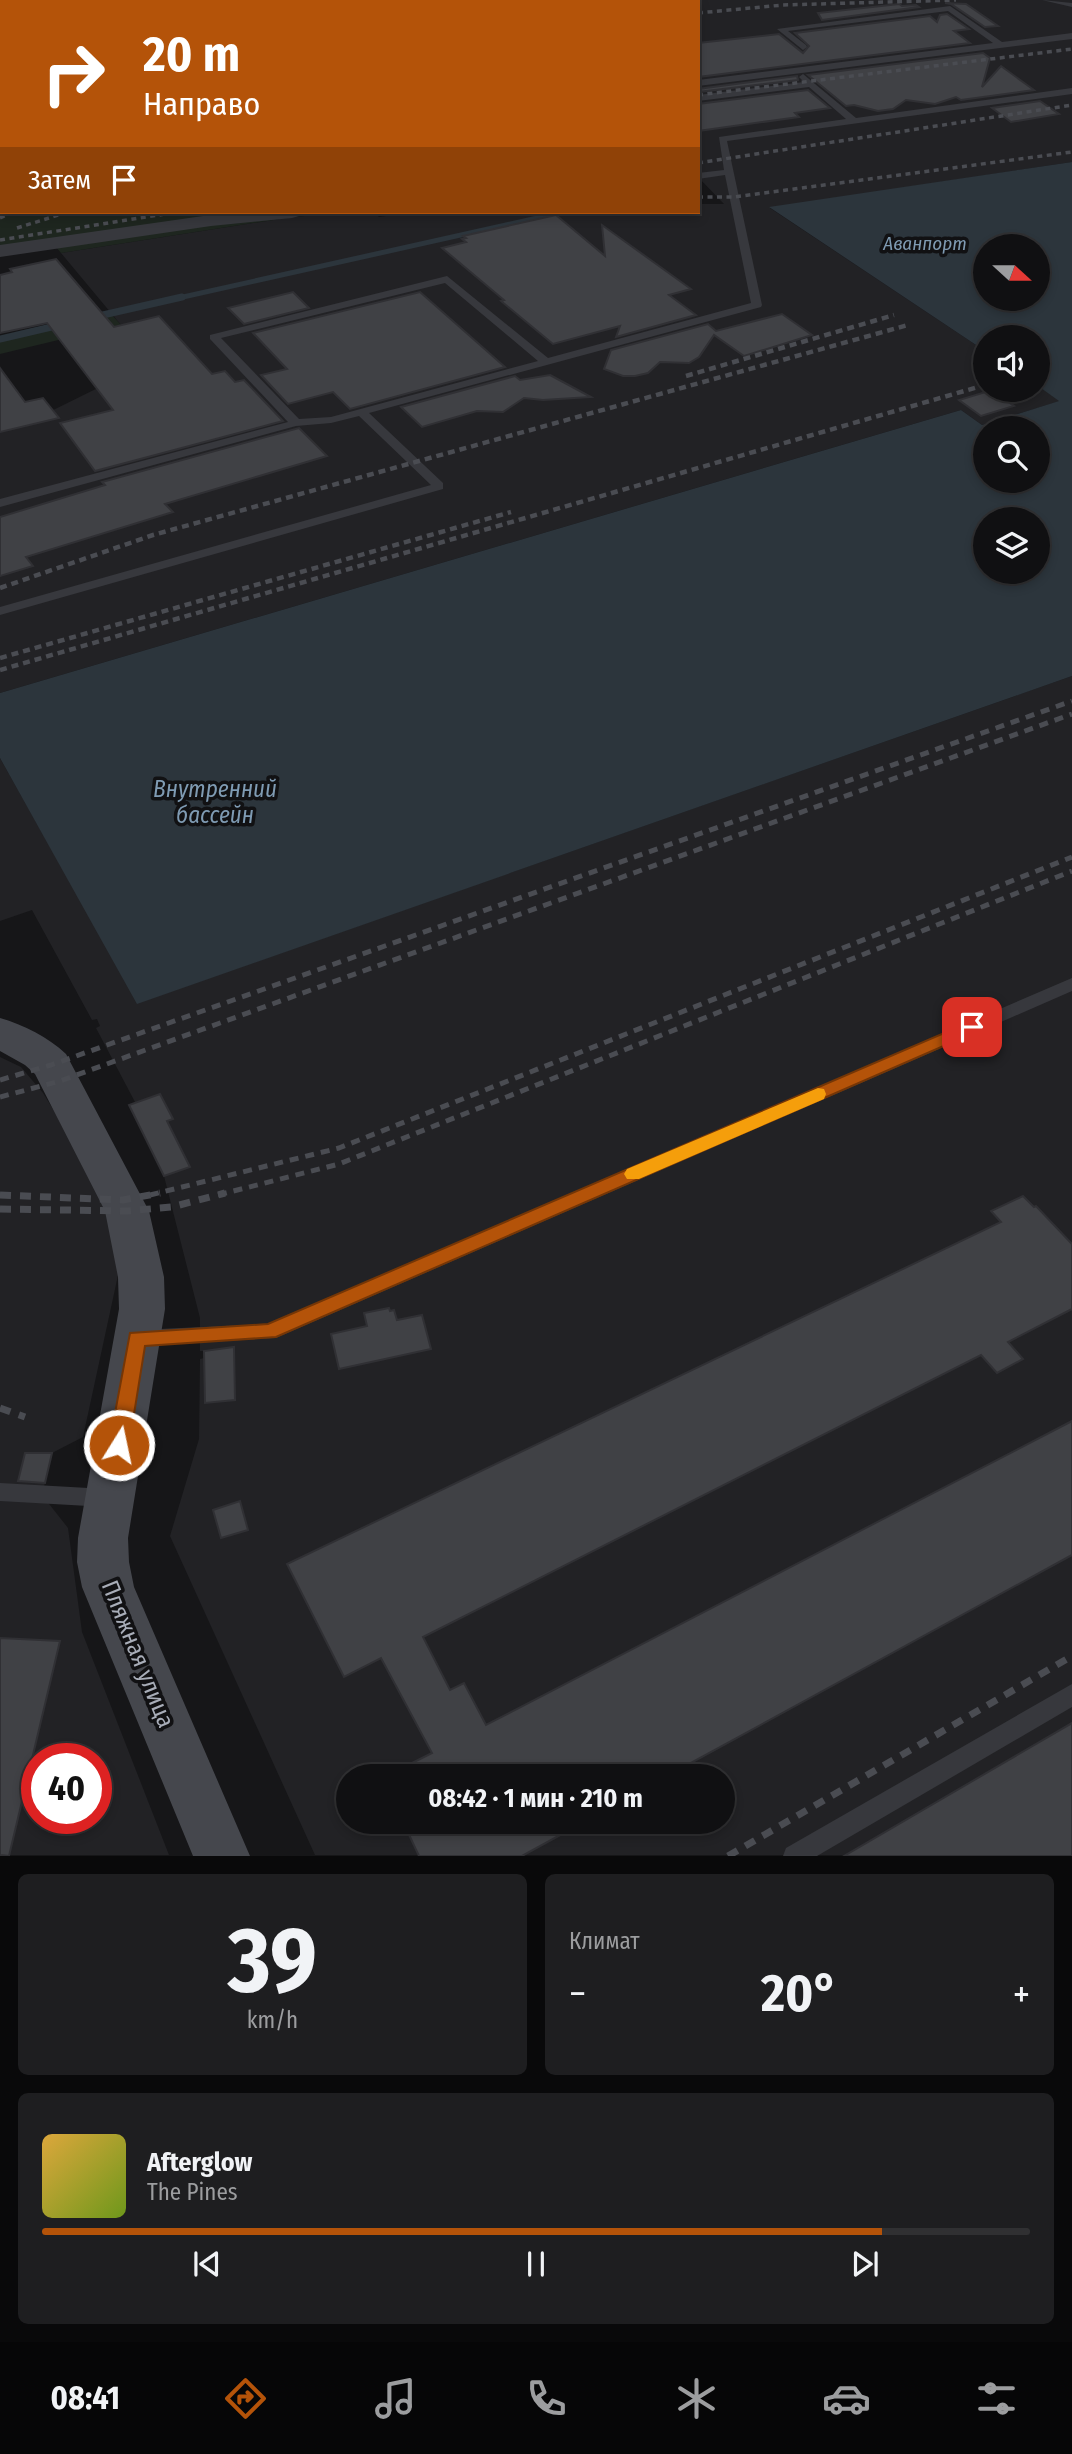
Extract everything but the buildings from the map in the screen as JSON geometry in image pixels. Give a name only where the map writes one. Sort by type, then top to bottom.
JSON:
[{"type":"street","points":[[0,251],[206,216],[249,214]]},
{"type":"street","name":"Пляжная улица","points":[[1,1035],[40,1054],[51,1065],[123,1199],[141,1277],[142,1309],[103,1538],[103,1562],[108,1587],[222,1856]]},
{"type":"lane","points":[[1046,0],[1072,5]]},
{"type":"lane","points":[[803,47],[781,29],[950,9],[999,44]]},
{"type":"lane","points":[[700,83],[1072,36]]},
{"type":"lane","points":[[796,71],[854,121]]},
{"type":"lane","points":[[700,98],[811,84]]},
{"type":"lane","points":[[0,502],[296,423],[331,420],[757,304],[722,139],[1072,91]]},
{"type":"lane","points":[[700,176],[729,172]]},
{"type":"lane","points":[[296,423],[214,337],[447,279],[546,362]]},
{"type":"lane","points":[[0,611],[439,486],[361,412]]},
{"type":"lane","points":[[137,1339],[269,1332],[1072,984]]},
{"type":"lane","points":[[1,1492],[110,1499]]},
{"type":"lane","points":[[794,1856],[1072,1695]]},
{"type":"shaded area","points":[[700,0],[1072,0],[1072,162],[770,208],[973,343],[973,402],[1050,402],[1050,394],[1060,401],[1011,416],[973,416],[973,419],[961,410],[0,693],[0,432],[39,423],[37,418],[110,382],[134,322],[121,325],[61,253],[292,217],[330,214],[376,214],[379,217],[400,214],[700,214],[700,204],[724,204],[700,179]]},
{"type":"shaded area","points":[[0,214],[248,214],[0,248]]},
{"type":"shaded area","points":[[309,214],[330,214],[292,217],[61,253],[56,247],[222,223]]},
{"type":"shaded area","points":[[112,315],[121,325],[0,354],[0,341]]},
{"type":"shaded area","points":[[1072,676],[1072,1855],[315,1855],[170,1536],[199,1439],[200,1359],[204,1358],[204,1351],[200,1351],[200,1318],[164,1176],[129,1105],[135,1102],[96,1028],[100,1026],[97,1019],[92,1020],[32,910],[0,921],[0,758],[138,1003]]},
{"type":"shaded area","points":[[0,1057],[21,1067],[43,1093],[82,1156],[105,1205],[120,1266],[83,1437],[52,1453],[42,1495],[68,1528],[82,1632],[169,1855],[0,1855]]},
{"type":"water","name":"Внутренний бассейн","points":[[1072,162],[1072,676],[137,1004],[0,758],[0,693],[961,410],[973,419],[973,493],[1050,493],[1050,416],[1011,416],[1059,401],[1050,395],[1050,325],[973,325],[973,343],[769,207]]},
{"type":"waterway","points":[[174,299],[555,214]]},
{"type":"waterway","points":[[94,317],[182,297]]},
{"type":"waterway","points":[[0,339],[60,325]]},
{"type":"railway","points":[[700,13],[783,5],[956,0]]},
{"type":"railway","points":[[700,95],[1072,49]]},
{"type":"railway","points":[[700,163],[1072,105]]},
{"type":"railway","points":[[700,197],[734,197],[1072,152]]},
{"type":"railway","points":[[0,218],[9,214]]},
{"type":"railway","points":[[17,228],[62,214]]},
{"type":"railway","points":[[0,240],[165,214]]},
{"type":"railway","points":[[686,376],[894,315]]},
{"type":"railway","points":[[0,588],[153,535],[908,325]]},
{"type":"railway","points":[[0,670],[973,388]]},
{"type":"railway","points":[[0,658],[511,512]]},
{"type":"railway","points":[[0,1080],[51,1065],[1072,701]]},
{"type":"railway","points":[[0,1097],[60,1081],[1072,714]]},
{"type":"railway","points":[[152,1195],[339,1148],[1072,857]]},
{"type":"railway","points":[[218,1195],[339,1164],[1072,871]]},
{"type":"railway","points":[[152,1195],[160,1193]]},
{"type":"railway","points":[[0,1209],[127,1211],[172,1207],[225,1193]]},
{"type":"railway","points":[[4,1195],[0,1195],[123,1200],[152,1195]]},
{"type":"railway","points":[[0,1408],[25,1417]]},
{"type":"railway","points":[[728,1856],[1072,1656]]},
{"type":"slow traffic","points":[[633,1174],[818,1094]]},
{"type":"route","points":[[119,1445],[137,1339],[269,1332],[972,1027]]},
{"type":"water label","name":"Аванпорт","points":[[925,243]]}]
